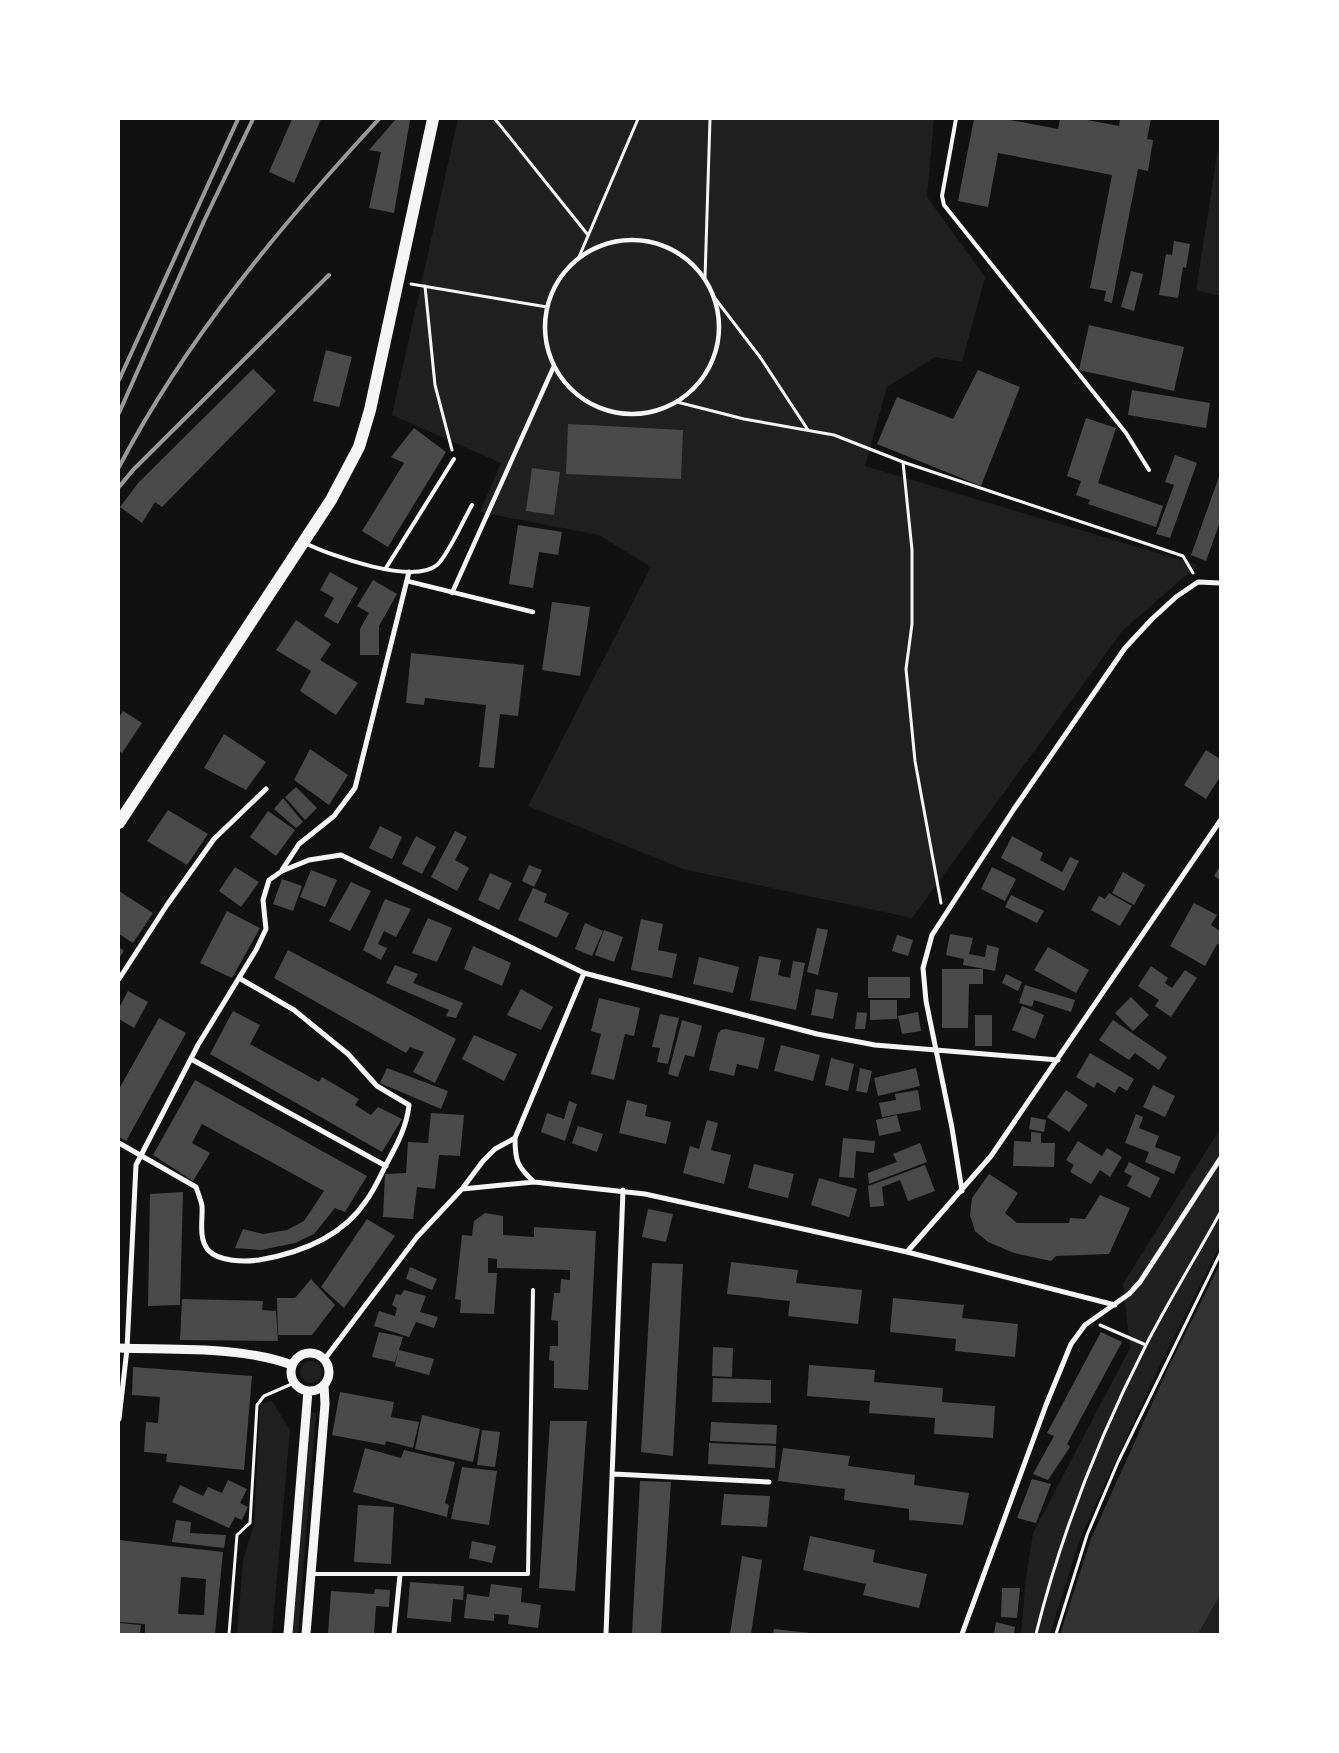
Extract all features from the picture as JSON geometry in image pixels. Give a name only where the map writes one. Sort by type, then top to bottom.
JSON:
[{"type":"main road","points":[[119,823],[342,482],[359,447],[370,410],[433,119]]},
{"type":"street","points":[[633,239],[661,244],[686,258],[705,278],[717,304],[720,332],[714,360],[699,384],[678,402],[651,413],[623,414],[596,407],[571,390],[554,366],[545,337],[547,307],[559,279],[579,257],[606,243],[633,239]]},
{"type":"street","points":[[452,592],[554,366]]},
{"type":"street","points":[[282,870],[299,844],[334,816],[356,788],[409,572]]},
{"type":"street","points":[[407,582],[533,612]]},
{"type":"street","points":[[962,1191],[952,1128],[935,1049],[923,968],[932,936],[1014,808],[1125,648],[1176,597],[1198,582],[1220,583]]},
{"type":"street","points":[[119,979],[167,905],[214,839],[266,789]]},
{"type":"street","points":[[907,1252],[991,1156],[1220,821]]},
{"type":"street","points":[[119,1419],[136,1164],[191,1059],[256,950],[266,929],[263,900],[269,880],[282,870],[308,860],[342,855],[584,973],[817,1034],[876,1045],[1058,1060]]},
{"type":"street","points":[[534,1182],[521,1170],[515,1159],[514,1138],[584,973]]},
{"type":"street","points":[[119,1143],[196,1187],[202,1205],[202,1236],[209,1250],[223,1258],[247,1262],[285,1255],[318,1243],[342,1227],[366,1202],[386,1166],[408,1118],[409,1105],[377,1086],[348,1054],[294,1010],[239,978]]},
{"type":"street","points":[[191,1059],[386,1166]]},
{"type":"street","points":[[324,1360],[417,1237],[462,1189],[495,1149],[514,1138]]},
{"type":"street","points":[[962,1634],[1060,1368],[1078,1332],[1090,1321],[1115,1305],[1140,1282],[1220,1159]]},
{"type":"street","points":[[462,1189],[534,1182],[624,1190],[845,1240],[907,1252],[1115,1305]]},
{"type":"street","points":[[606,1634],[614,1474],[624,1190]]},
{"type":"street","points":[[123,1348],[256,1356],[292,1365]]},
{"type":"street","points":[[306,1634],[325,1404],[324,1385],[329,1375],[324,1360],[319,1356],[307,1354],[296,1360],[292,1365],[291,1371],[294,1384],[308,1392],[324,1385]]},
{"type":"street","points":[[288,1634],[308,1392]]},
{"type":"street","points":[[614,1474],[769,1482]]},
{"type":"street","points":[[394,1634],[400,1575]]},
{"type":"lane","points":[[956,119],[942,196],[944,205],[1126,433],[1149,470]]},
{"type":"lane","points":[[386,568],[454,459]]},
{"type":"lane","points":[[303,542],[324,553],[386,568],[409,572],[427,572],[439,564],[472,506]]},
{"type":"lane","points":[[311,1574],[528,1574],[533,1290]]},
{"type":"path","points":[[495,119],[588,236]]},
{"type":"path","points":[[579,257],[638,119]]},
{"type":"path","points":[[705,278],[710,119]]},
{"type":"path","points":[[398,282],[547,307]]},
{"type":"path","points":[[425,286],[435,385],[454,459]]},
{"type":"path","points":[[714,297],[760,357],[808,430]]},
{"type":"path","points":[[678,402],[744,419],[834,435],[903,462],[1183,556],[1198,582]]},
{"type":"path","points":[[903,462],[912,550],[912,624],[906,669],[915,761],[944,918]]},
{"type":"path","points":[[1036,1634],[1050,1581],[1079,1493],[1146,1345],[1220,1213]]},
{"type":"path","points":[[1056,1634],[1087,1535],[1118,1462],[1220,1254]]},
{"type":"path","points":[[1090,1321],[1146,1345]]},
{"type":"path","points":[[229,1634],[237,1535],[250,1523],[257,1405],[264,1396],[294,1384]]},
{"type":"shaded area","points":[[458,119],[934,119],[927,197],[985,277],[962,362],[935,357],[887,387],[865,466],[1198,565],[1123,630],[912,918],[683,869],[528,806],[651,567],[599,535],[480,512],[501,463],[392,415]]},
{"type":"shaded area","points":[[1220,136],[1220,296],[1196,290]]},
{"type":"shaded area","points":[[1220,1129],[1220,1245],[1160,1365],[1081,1536],[1050,1634],[1021,1634],[1026,1577],[1033,1533],[1130,1348],[1123,1284]]},
{"type":"shaded area","points":[[1220,1264],[1220,1595],[1198,1634],[1060,1634],[1091,1538],[1167,1370]]},
{"type":"shaded area","points":[[311,1361],[321,1368],[322,1372],[315,1382],[311,1383],[301,1376],[300,1372],[307,1362]]},
{"type":"shaded area","points":[[272,1401],[290,1430],[272,1634],[237,1634],[243,1560],[254,1525],[260,1404]]},
{"type":"shaded area","points":[[311,1413],[316,1413],[298,1634],[293,1634]]},
{"type":"shaded area","points":[[1220,1595],[1220,1634],[1198,1634]]},
{"type":"pier","points":[[1220,1262],[1167,1370],[1091,1538],[1060,1634],[1057,1634],[1088,1537],[1165,1369]]},
{"type":"building","points":[[292,119],[321,119],[294,183],[269,172]]},
{"type":"building","points":[[396,119],[410,120],[394,213],[369,208],[381,152],[369,150]]},
{"type":"building","points":[[974,119],[1005,119],[1058,129],[1060,119],[1082,119],[1119,126],[1120,119],[1151,119],[1147,139],[1153,140],[1148,171],[1138,169],[1112,303],[1104,301],[1106,291],[1090,288],[1112,175],[998,153],[988,207],[958,201]]},
{"type":"building","points":[[1174,241],[1190,244],[1186,268],[1183,267],[1178,298],[1159,295],[1166,254],[1172,255]]},
{"type":"building","points":[[1131,271],[1143,274],[1134,311],[1121,307]]},
{"type":"building","points":[[1089,325],[1184,347],[1174,391],[1079,370]]},
{"type":"building","points":[[326,350],[352,357],[339,407],[313,401]]},
{"type":"building","points":[[253,369],[276,391],[162,507],[155,502],[142,523],[120,507],[139,482]]},
{"type":"building","points":[[978,370],[1020,387],[981,486],[877,444],[897,397],[953,419]]},
{"type":"building","points":[[1132,390],[1210,403],[1206,428],[1128,415]]},
{"type":"building","points":[[1086,418],[1116,428],[1098,483],[1163,506],[1156,527],[1088,504],[1090,500],[1076,495],[1081,481],[1067,476]]},
{"type":"building","points":[[568,424],[683,430],[681,479],[566,474]]},
{"type":"building","points":[[414,428],[446,452],[388,547],[362,531],[404,463],[391,457]]},
{"type":"building","points":[[1175,455],[1197,463],[1170,538],[1156,534],[1174,485],[1165,482]]},
{"type":"building","points":[[532,468],[560,472],[554,515],[526,511]]},
{"type":"building","points":[[1220,474],[1220,522],[1206,561],[1191,555]]},
{"type":"building","points":[[518,525],[562,532],[558,555],[539,552],[533,588],[509,584]]},
{"type":"building","points":[[330,572],[358,588],[338,624],[324,616],[334,598],[320,590]]},
{"type":"building","points":[[373,580],[397,594],[379,626],[379,655],[360,655],[360,629],[369,613],[357,606]]},
{"type":"building","points":[[552,602],[590,607],[580,676],[542,670]]},
{"type":"building","points":[[296,620],[331,644],[320,660],[358,683],[336,715],[300,691],[311,671],[276,650]]},
{"type":"building","points":[[411,653],[524,665],[518,716],[500,714],[494,768],[479,767],[486,705],[425,698],[424,705],[406,703]]},
{"type":"building","points":[[123,711],[142,723],[122,753],[119,751],[119,717]]},
{"type":"building","points":[[224,734],[266,762],[246,790],[204,768]]},
{"type":"building","points":[[310,749],[348,775],[329,805],[294,780]]},
{"type":"building","points":[[1206,750],[1220,759],[1220,777],[1206,799],[1184,785]]},
{"type":"building","points":[[296,787],[317,808],[305,820],[285,797]]},
{"type":"building","points":[[283,798],[303,822],[296,828],[274,809]]},
{"type":"building","points":[[168,810],[208,834],[187,865],[147,841]]},
{"type":"building","points":[[268,811],[295,830],[276,856],[250,837]]},
{"type":"building","points":[[380,826],[402,837],[392,859],[369,848]]},
{"type":"building","points":[[455,831],[467,837],[455,860],[469,868],[457,891],[431,877]]},
{"type":"building","points":[[416,836],[436,847],[422,874],[402,864]]},
{"type":"building","points":[[1012,836],[1043,853],[1040,860],[1062,872],[1070,857],[1079,861],[1064,891],[1001,858]]},
{"type":"building","points":[[529,865],[542,870],[534,887],[522,881]]},
{"type":"building","points":[[1220,866],[1220,880],[1214,876]]},
{"type":"building","points":[[235,867],[259,882],[241,907],[219,891]]},
{"type":"building","points":[[992,867],[1016,879],[1005,901],[981,889]]},
{"type":"building","points":[[311,870],[337,880],[325,907],[300,897]]},
{"type":"building","points":[[1123,872],[1145,885],[1134,905],[1112,893]]},
{"type":"building","points":[[490,873],[512,883],[499,910],[478,900]]},
{"type":"building","points":[[282,879],[302,886],[293,911],[273,904]]},
{"type":"building","points":[[351,882],[371,891],[350,931],[329,921]]},
{"type":"building","points":[[533,888],[547,894],[544,902],[569,913],[557,938],[518,920]]},
{"type":"building","points":[[119,891],[153,913],[133,943],[119,934]]},
{"type":"building","points":[[1109,893],[1132,906],[1120,926],[1091,910],[1099,896],[1105,899]]},
{"type":"building","points":[[1011,895],[1044,911],[1037,923],[1005,907]]},
{"type":"building","points":[[385,899],[411,909],[396,937],[384,931],[378,944],[387,948],[381,960],[363,950]]},
{"type":"building","points":[[1194,903],[1217,915],[1211,925],[1220,931],[1220,945],[1217,944],[1205,966],[1170,946]]},
{"type":"building","points":[[227,911],[260,928],[232,978],[200,963]]},
{"type":"building","points":[[428,918],[452,928],[437,962],[412,953]]},
{"type":"building","points":[[641,919],[663,924],[658,950],[677,954],[672,978],[631,970]]},
{"type":"building","points":[[585,923],[603,931],[592,956],[575,949]]},
{"type":"building","points":[[817,928],[828,930],[818,975],[807,972]]},
{"type":"building","points":[[604,930],[623,937],[614,962],[595,955]]},
{"type":"building","points":[[950,934],[973,938],[969,954],[985,957],[987,945],[999,948],[995,971],[963,965],[964,959],[946,955]]},
{"type":"building","points":[[897,935],[913,940],[908,956],[892,951]]},
{"type":"building","points":[[473,946],[511,963],[502,986],[464,969]]},
{"type":"building","points":[[119,947],[124,951],[119,958]]},
{"type":"building","points":[[1048,947],[1089,970],[1076,993],[1034,970]]},
{"type":"building","points":[[288,950],[456,1039],[435,1083],[413,1072],[424,1052],[410,1047],[406,1053],[274,978]]},
{"type":"building","points":[[759,956],[781,960],[778,975],[790,978],[793,961],[805,963],[796,1010],[750,1000]]},
{"type":"building","points":[[699,957],[739,967],[733,993],[693,984]]},
{"type":"building","points":[[395,965],[418,974],[413,983],[463,1003],[456,1018],[446,1016],[449,1010],[386,983]]},
{"type":"building","points":[[1151,966],[1168,978],[1165,983],[1172,988],[1185,970],[1197,978],[1171,1017],[1155,1006],[1159,1000],[1138,986]]},
{"type":"building","points":[[942,969],[983,969],[983,984],[969,984],[968,1028],[942,1028]]},
{"type":"building","points":[[1006,974],[1022,982],[1018,991],[1002,983]]},
{"type":"building","points":[[868,977],[910,977],[910,998],[868,998]]},
{"type":"building","points":[[1025,985],[1075,1000],[1071,1012],[1034,1000],[1032,1007],[1019,1003]]},
{"type":"building","points":[[521,989],[553,1007],[541,1030],[507,1015]]},
{"type":"building","points":[[816,989],[838,993],[833,1019],[811,1015]]},
{"type":"building","points":[[128,991],[148,1002],[134,1028],[119,1019],[119,1008]]},
{"type":"building","points":[[1131,997],[1149,1015],[1133,1031],[1115,1013]]},
{"type":"building","points":[[599,998],[640,1008],[634,1036],[625,1034],[614,1080],[591,1074],[601,1034],[591,1031]]},
{"type":"building","points":[[870,1000],[897,1000],[897,1019],[870,1020]]},
{"type":"building","points":[[1022,1006],[1044,1015],[1035,1039],[1012,1030]]},
{"type":"building","points":[[233,1011],[260,1025],[250,1044],[319,1082],[322,1077],[359,1099],[355,1105],[371,1115],[378,1107],[402,1119],[382,1152],[210,1054]]},
{"type":"building","points":[[857,1012],[867,1013],[865,1029],[855,1029]]},
{"type":"building","points":[[918,1012],[921,1031],[902,1034],[898,1016]]},
{"type":"building","points":[[660,1014],[679,1018],[668,1064],[657,1062],[660,1048],[652,1047]]},
{"type":"building","points":[[975,1015],[992,1015],[992,1046],[975,1046]]},
{"type":"building","points":[[159,1018],[186,1033],[126,1141],[119,1137],[119,1089]]},
{"type":"building","points":[[682,1020],[702,1026],[694,1057],[685,1055],[678,1077],[668,1074]]},
{"type":"building","points":[[1113,1020],[1167,1057],[1159,1070],[1135,1053],[1129,1060],[1099,1040]]},
{"type":"building","points":[[726,1029],[765,1038],[758,1069],[737,1064],[734,1076],[709,1070],[718,1034],[721,1030]]},
{"type":"building","points":[[474,1035],[517,1054],[504,1081],[462,1059]]},
{"type":"building","points":[[781,1045],[820,1055],[813,1081],[774,1071]]},
{"type":"building","points":[[1090,1053],[1134,1079],[1127,1091],[1119,1086],[1115,1093],[1097,1082],[1094,1088],[1076,1077]]},
{"type":"building","points":[[831,1058],[854,1064],[848,1091],[825,1085]]},
{"type":"building","points":[[387,1068],[448,1091],[441,1109],[380,1083]]},
{"type":"building","points":[[860,1068],[872,1071],[867,1093],[856,1091]]},
{"type":"building","points":[[916,1068],[920,1086],[878,1096],[874,1078]]},
{"type":"building","points":[[195,1080],[367,1176],[345,1212],[335,1208],[314,1234],[295,1243],[261,1250],[235,1248],[243,1229],[263,1234],[287,1230],[304,1221],[324,1191],[202,1124],[192,1143],[210,1153],[193,1181],[153,1155]]},
{"type":"building","points":[[1153,1085],[1175,1096],[1165,1117],[1143,1107]]},
{"type":"building","points":[[918,1090],[921,1110],[882,1117],[879,1103],[896,1100],[895,1094]]},
{"type":"building","points":[[1066,1090],[1088,1105],[1069,1132],[1047,1117]]},
{"type":"building","points":[[627,1100],[647,1105],[645,1116],[671,1122],[666,1144],[619,1133]]},
{"type":"building","points":[[569,1101],[577,1104],[565,1141],[541,1132],[547,1113],[564,1119]]},
{"type":"building","points":[[431,1113],[464,1115],[460,1156],[439,1155],[435,1189],[417,1187],[413,1219],[383,1217],[385,1174],[406,1173],[408,1142],[428,1143]]},
{"type":"building","points":[[1136,1114],[1143,1117],[1139,1128],[1159,1136],[1155,1147],[1181,1157],[1174,1174],[1145,1162],[1149,1152],[1125,1143]]},
{"type":"building","points":[[897,1115],[901,1131],[879,1136],[876,1120]]},
{"type":"building","points":[[1031,1117],[1046,1120],[1044,1132],[1029,1129]]},
{"type":"building","points":[[707,1120],[718,1123],[711,1150],[731,1155],[724,1184],[683,1173],[690,1146],[699,1149]]},
{"type":"building","points":[[578,1126],[603,1134],[597,1152],[572,1143]]},
{"type":"building","points":[[1031,1132],[1041,1133],[1041,1143],[1055,1143],[1054,1167],[1013,1166],[1014,1141],[1031,1142]]},
{"type":"building","points":[[843,1138],[875,1141],[874,1153],[856,1151],[854,1178],[839,1177]]},
{"type":"building","points":[[1078,1141],[1102,1156],[1107,1148],[1122,1157],[1110,1177],[1100,1170],[1091,1184],[1070,1172],[1074,1165],[1066,1160]]},
{"type":"building","points":[[920,1143],[927,1162],[869,1184],[868,1173],[897,1162],[893,1154]]},
{"type":"building","points":[[1129,1162],[1160,1178],[1150,1198],[1127,1186],[1132,1176],[1124,1172]]},
{"type":"building","points":[[754,1164],[794,1174],[788,1198],[748,1188]]},
{"type":"building","points":[[925,1165],[935,1191],[908,1201],[900,1180],[882,1187],[884,1206],[870,1207],[868,1186]]},
{"type":"building","points":[[989,1174],[1018,1193],[1005,1213],[1017,1223],[1069,1223],[1070,1218],[1085,1219],[1100,1195],[1130,1208],[1109,1254],[1056,1256],[1051,1261],[1014,1253],[988,1242],[975,1231],[970,1215],[972,1198]]},
{"type":"building","points":[[819,1178],[857,1189],[849,1217],[811,1205]]},
{"type":"building","points":[[183,1192],[180,1305],[148,1306],[150,1194]]},
{"type":"building","points":[[648,1209],[673,1214],[666,1242],[642,1237]]},
{"type":"building","points":[[485,1213],[503,1216],[503,1235],[534,1237],[534,1227],[596,1231],[588,1390],[554,1388],[554,1361],[549,1360],[550,1346],[558,1346],[558,1321],[551,1320],[554,1293],[560,1293],[561,1279],[570,1280],[570,1270],[497,1268],[497,1259],[488,1258],[488,1273],[497,1273],[494,1314],[460,1313],[461,1300],[455,1299],[462,1235],[472,1236],[474,1221]]},
{"type":"building","points":[[367,1219],[395,1236],[344,1308],[321,1287]]},
{"type":"building","points":[[731,1262],[798,1270],[796,1283],[862,1290],[858,1324],[788,1316],[790,1301],[727,1294]]},
{"type":"building","points":[[652,1263],[683,1264],[673,1456],[641,1452]]},
{"type":"building","points":[[410,1267],[437,1279],[432,1290],[406,1279]]},
{"type":"building","points":[[311,1279],[335,1305],[312,1335],[278,1335],[277,1298],[295,1298]]},
{"type":"building","points":[[404,1290],[426,1296],[420,1312],[438,1317],[434,1328],[416,1322],[409,1337],[374,1326],[379,1311],[395,1316],[397,1308],[392,1305],[396,1294],[401,1295]]},
{"type":"building","points":[[893,1298],[964,1305],[962,1318],[1018,1324],[1015,1357],[955,1351],[956,1339],[890,1332]]},
{"type":"building","points":[[182,1299],[263,1301],[262,1310],[276,1311],[278,1341],[180,1340]]},
{"type":"building","points":[[379,1332],[403,1337],[399,1350],[434,1359],[429,1375],[395,1366],[398,1352],[395,1362],[372,1357]]},
{"type":"building","points":[[1101,1332],[1122,1342],[1067,1444],[1070,1447],[1048,1480],[1033,1474],[1054,1436],[1047,1433]]},
{"type":"building","points":[[713,1347],[733,1348],[732,1377],[712,1376]]},
{"type":"building","points":[[809,1365],[875,1370],[874,1382],[943,1388],[942,1402],[995,1406],[993,1438],[934,1434],[935,1418],[869,1413],[870,1401],[807,1396]]},
{"type":"building","points":[[133,1367],[252,1376],[244,1470],[166,1462],[167,1454],[144,1452],[146,1422],[158,1423],[160,1397],[132,1395]]},
{"type":"building","points":[[713,1378],[771,1380],[771,1403],[712,1402]]},
{"type":"building","points":[[340,1392],[394,1402],[391,1417],[419,1422],[413,1448],[386,1441],[385,1445],[332,1435]]},
{"type":"building","points":[[422,1415],[480,1429],[473,1462],[415,1449]]},
{"type":"building","points":[[550,1421],[587,1421],[575,1591],[539,1588]]},
{"type":"building","points":[[711,1422],[777,1425],[776,1444],[710,1441]]},
{"type":"building","points":[[482,1430],[500,1432],[495,1467],[477,1465]]},
{"type":"building","points":[[709,1443],[776,1446],[775,1468],[708,1464]]},
{"type":"building","points":[[365,1448],[401,1458],[404,1450],[455,1462],[445,1503],[449,1505],[447,1517],[353,1492]]},
{"type":"building","points":[[783,1448],[850,1456],[848,1466],[915,1475],[914,1485],[969,1493],[963,1525],[909,1520],[909,1509],[844,1500],[845,1489],[778,1481]]},
{"type":"building","points":[[462,1467],[497,1471],[489,1525],[451,1519]]},
{"type":"building","points":[[1032,1479],[1051,1484],[1036,1523],[1017,1518]]},
{"type":"building","points":[[228,1480],[247,1489],[240,1503],[248,1507],[242,1520],[235,1517],[229,1528],[172,1502],[180,1485],[203,1496],[208,1487],[222,1493]]},
{"type":"building","points":[[640,1481],[671,1482],[661,1634],[632,1634]]},
{"type":"building","points":[[724,1494],[770,1496],[767,1527],[721,1525]]},
{"type":"building","points":[[358,1505],[394,1507],[391,1564],[354,1562]]},
{"type":"building","points":[[176,1520],[191,1522],[190,1533],[226,1535],[224,1548],[172,1542]]},
{"type":"building","points":[[810,1536],[875,1550],[873,1562],[927,1574],[919,1608],[863,1595],[866,1584],[803,1570]]},
{"type":"building","points":[[119,1540],[223,1552],[215,1634],[145,1634],[145,1624],[119,1622]],"holes":[[[181,1577],[206,1579],[204,1615],[178,1614]]]},
{"type":"building","points":[[472,1541],[496,1546],[492,1563],[469,1558]]},
{"type":"building","points":[[742,1556],[762,1560],[751,1634],[730,1634]]},
{"type":"building","points":[[410,1582],[464,1586],[463,1600],[453,1599],[451,1622],[407,1618]]},
{"type":"building","points":[[491,1584],[522,1588],[521,1602],[541,1605],[538,1628],[508,1624],[509,1615],[494,1614],[494,1621],[464,1618],[467,1594],[489,1597]]},
{"type":"building","points":[[1002,1588],[1020,1588],[1017,1618],[1001,1617]]},
{"type":"building","points":[[375,1589],[390,1590],[389,1607],[376,1606],[374,1634],[328,1634],[331,1591],[374,1594]]},
{"type":"building","points":[[996,1622],[1015,1627],[1014,1634],[994,1634]]},
{"type":"building","points":[[119,1623],[141,1625],[140,1634],[119,1634]]},
{"type":"building","points":[[774,1629],[810,1633],[810,1634],[773,1634]]},
{"type":"railway","points":[[119,380],[238,119]]},
{"type":"railway","points":[[119,413],[204,221],[253,119]]},
{"type":"railway","points":[[119,467],[145,420],[174,374],[237,285],[306,200],[379,119]]},
{"type":"railway","points":[[119,487],[133,470],[329,275]]}]
